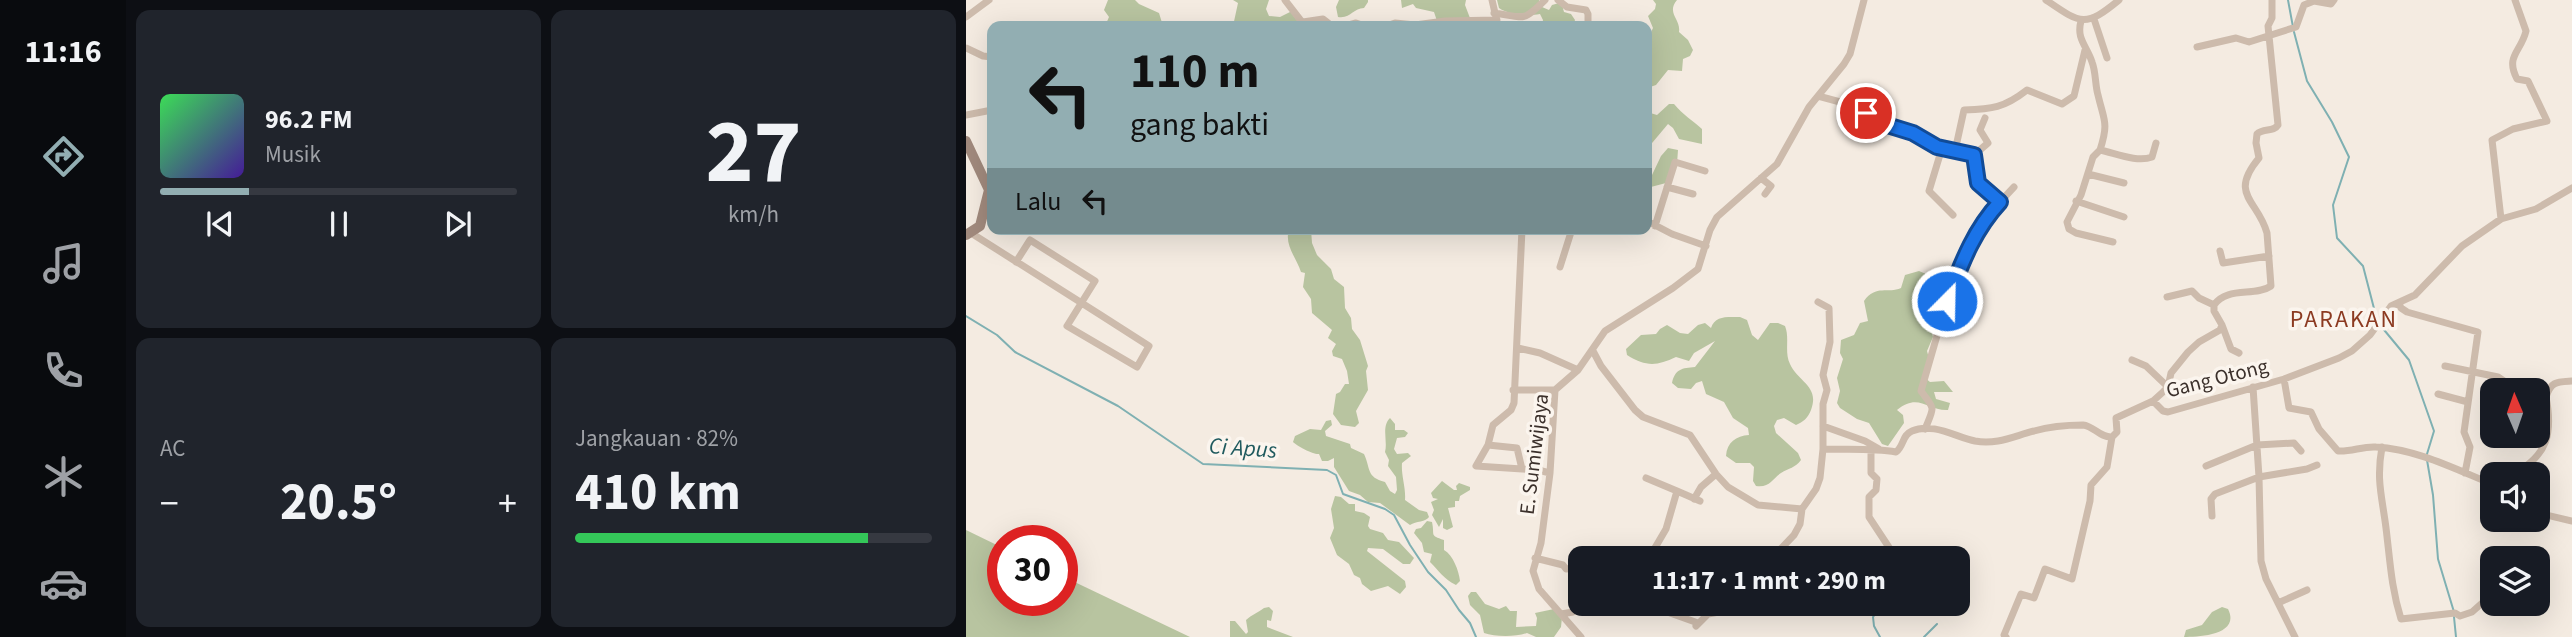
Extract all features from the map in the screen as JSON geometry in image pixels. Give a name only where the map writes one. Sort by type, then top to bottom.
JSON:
[{"type":"street","points":[[966,17],[989,0]]},
{"type":"street","points":[[1285,0],[1302,21]]},
{"type":"street","points":[[1492,0],[1496,20]]},
{"type":"street","points":[[1445,21],[1524,17],[1535,12],[1545,0]]},
{"type":"street","points":[[1558,0],[1567,7],[1586,10],[1588,21]]},
{"type":"street","name":"E. Sumiwijaya","points":[[1581,637],[1536,584],[1533,571],[1541,543],[1550,473],[1555,390],[1578,370],[1593,351],[1598,339],[1617,321],[1698,270],[1717,218],[1777,163],[1818,96],[1834,79],[1850,54],[1864,0]]},
{"type":"street","points":[[2046,0],[2081,21],[2094,19],[2119,0]]},
{"type":"street","points":[[2239,353],[2231,349],[2214,311],[2214,305],[2217,300],[2237,292],[2267,289],[2271,286],[2265,225],[2245,186],[2252,164],[2259,159],[2257,134],[2278,125],[2268,22],[2272,18],[2272,0]]},
{"type":"street","points":[[2197,47],[2236,38],[2249,42],[2296,27],[2304,5],[2314,1],[2331,4],[2334,0]]},
{"type":"street","points":[[2501,219],[2492,140],[2513,129],[2547,121],[2529,82],[2516,78],[2512,67],[2512,60],[2526,31],[2515,0]]},
{"type":"street","points":[[2094,19],[2107,58]]},
{"type":"street","points":[[2081,21],[2078,34],[2092,62],[2098,98],[2105,114],[2104,138],[2100,150],[2093,157],[2081,195],[2067,222],[2069,229],[2076,233],[2113,242]]},
{"type":"street","points":[[966,48],[987,56]]},
{"type":"street","points":[[1955,151],[1965,110],[2010,104],[2027,90],[2062,104],[2074,96],[2085,50]]},
{"type":"street","points":[[1818,96],[1855,106],[1873,118],[1913,133],[1942,148],[1974,155]]},
{"type":"street","points":[[966,115],[987,111]]},
{"type":"street","points":[[1974,155],[1988,143],[1980,130],[1985,118]]},
{"type":"street","points":[[966,141],[987,180]]},
{"type":"street","points":[[2100,150],[2148,159],[2152,157],[2156,143]]},
{"type":"street","points":[[1942,148],[1929,191],[1953,215]]},
{"type":"street","points":[[1974,155],[1978,183],[2000,202]]},
{"type":"street","points":[[1655,226],[1675,162],[1705,171]]},
{"type":"street","points":[[2088,174],[2124,183]]},
{"type":"street","points":[[1761,178],[1771,186],[1765,194]]},
{"type":"street","points":[[1667,187],[1693,194]]},
{"type":"street","points":[[1926,429],[1932,409],[1931,401],[1921,391],[1922,382],[1936,345],[1947,301],[1974,235],[1983,220],[2014,187]]},
{"type":"street","points":[[2284,379],[2339,358],[2370,335],[2391,306],[2415,295],[2462,246],[2501,219],[2536,209],[2572,188]]},
{"type":"street","points":[[969,234],[978,229],[983,221],[987,201]]},
{"type":"street","points":[[2076,201],[2124,217]]},
{"type":"street","points":[[1652,224],[1706,246]]},
{"type":"street","points":[[969,234],[1081,302],[1149,346],[1136,367],[1067,326],[1081,302],[1095,281],[1030,240],[1016,262]]},
{"type":"street","points":[[1522,235],[1513,408],[1493,425],[1488,445],[1476,466],[1550,473]]},
{"type":"street","points":[[1560,267],[1570,235]]},
{"type":"street","points":[[2220,251],[2223,263],[2269,256]]},
{"type":"street","points":[[2167,297],[2192,291],[2199,298],[2214,305]]},
{"type":"street","points":[[1783,546],[1800,524],[1802,509],[1820,478],[1823,398],[1827,390],[1823,376],[1829,351],[1829,321],[1828,307],[1818,302]]},
{"type":"street","points":[[2399,303],[2406,312],[2476,330],[2477,341],[2463,432],[2470,447],[2465,473]]},
{"type":"street","points":[[2006,637],[2004,635],[2021,594],[2034,598],[2045,569],[2072,579],[2090,501],[2091,485],[2108,467],[2112,438],[2116,435],[2115,422],[2120,416],[2153,401],[2168,387],[2170,375],[2188,352],[2220,330],[2222,325]]},
{"type":"street","points":[[1518,348],[1540,353],[1578,370]]},
{"type":"street","points":[[1593,351],[1601,366],[1635,410],[1643,417],[1690,435],[1728,487],[1758,505],[1802,509]]},
{"type":"street","points":[[2132,359],[2146,366],[2168,387]]},
{"type":"street","points":[[2445,366],[2498,378]]},
{"type":"street","name":"Gang Otong","points":[[2153,401],[2163,411],[2168,412],[2284,379],[2288,406],[2311,412],[2319,429],[2335,450],[2342,452],[2367,446],[2382,447],[2426,458],[2480,479]]},
{"type":"street","points":[[2550,386],[2572,382]]},
{"type":"street","points":[[2253,387],[2261,561],[2266,579],[2295,637]]},
{"type":"street","points":[[1513,390],[1555,390]]},
{"type":"street","points":[[2438,394],[2469,402]]},
{"type":"street","points":[[1823,449],[1898,451],[1905,436],[1926,429],[1944,431],[1977,441],[1994,442],[2039,430],[2082,425],[2112,438]]},
{"type":"street","points":[[1823,426],[1865,441],[1875,450]]},
{"type":"street","points":[[2206,466],[2257,445],[2294,443],[2301,451]]},
{"type":"street","points":[[1488,445],[1518,448],[1522,469]]},
{"type":"street","points":[[2382,447],[2378,484],[2385,521],[2390,575],[2401,619],[2455,613],[2460,616],[2480,605]]},
{"type":"street","points":[[2531,462],[2541,448]]},
{"type":"street","points":[[1875,450],[1871,473],[1877,479],[1876,489],[1869,497],[1869,517],[1888,546]]},
{"type":"street","points":[[2212,516],[2211,499],[2215,494],[2259,477],[2317,465]]},
{"type":"street","points":[[1646,478],[1697,500],[1701,487],[1716,474]]},
{"type":"street","points":[[1656,546],[1666,529],[1677,491]]},
{"type":"street","points":[[2550,516],[2572,521]]},
{"type":"street","points":[[1535,558],[1563,565],[1568,569]]},
{"type":"street","points":[[2278,603],[2307,590]]},
{"type":"street","points":[[1561,614],[1568,613]]},
{"type":"street","points":[[1675,616],[1697,625],[1706,616]]},
{"type":"green space","points":[[1108,0],[1135,0],[1159,13],[1161,21],[1107,21],[1109,17],[1104,10]]},
{"type":"green space","points":[[1233,0],[1269,0],[1266,9],[1269,16],[1280,17],[1292,11],[1299,21],[1234,21],[1238,3]]},
{"type":"green space","points":[[1339,0],[1368,2],[1364,8],[1338,17],[1336,7]]},
{"type":"green space","points":[[1401,0],[1466,0],[1465,5],[1471,21],[1437,21],[1434,12],[1416,8],[1413,4],[1402,8]]},
{"type":"green space","points":[[1497,0],[1539,0],[1542,7],[1549,10],[1552,5],[1559,3],[1564,12],[1571,14],[1575,20],[1543,21],[1540,14],[1524,15],[1499,8]]},
{"type":"green space","points":[[1653,0],[1677,0],[1673,12],[1679,32],[1688,40],[1693,50],[1690,56],[1683,59],[1682,71],[1668,70],[1652,86],[1653,28],[1648,16],[1656,4]]},
{"type":"green space","points":[[1669,104],[1674,104],[1702,129],[1702,144],[1679,139],[1668,124],[1652,143],[1652,114],[1657,115]]},
{"type":"green space","points":[[1668,148],[1678,150],[1677,164],[1666,183],[1652,187],[1652,175]]},
{"type":"green space","points":[[1288,235],[1311,235],[1317,255],[1331,269],[1334,279],[1344,287],[1345,308],[1351,318],[1352,329],[1360,340],[1368,366],[1368,390],[1356,411],[1359,423],[1355,427],[1341,425],[1333,414],[1336,394],[1345,384],[1349,384],[1347,371],[1342,359],[1333,356],[1332,351],[1336,344],[1328,338],[1332,330],[1312,313],[1311,299],[1303,287],[1305,273],[1301,272],[1289,246]]},
{"type":"green space","points":[[1919,271],[1926,274],[1929,281],[1930,312],[1935,318],[1935,325],[1931,330],[1933,337],[1927,351],[1931,366],[1924,377],[1930,382],[1944,381],[1953,392],[1934,392],[1936,399],[1950,403],[1948,410],[1917,402],[1897,410],[1903,415],[1904,423],[1888,446],[1882,444],[1869,423],[1857,419],[1837,403],[1840,391],[1837,378],[1843,359],[1840,353],[1841,340],[1854,335],[1860,323],[1868,321],[1864,301],[1869,296],[1878,291],[1901,288],[1905,275]]},
{"type":"green space","points":[[1740,317],[1747,320],[1752,335],[1758,340],[1770,323],[1785,326],[1790,364],[1813,395],[1811,410],[1803,421],[1796,425],[1784,418],[1777,420],[1774,426],[1776,433],[1798,453],[1801,460],[1768,484],[1761,486],[1756,486],[1753,481],[1754,467],[1750,463],[1736,463],[1726,456],[1733,441],[1749,435],[1748,428],[1733,418],[1724,402],[1706,394],[1702,381],[1691,389],[1678,388],[1672,383],[1680,370],[1695,367],[1715,341],[1694,353],[1689,361],[1676,357],[1657,363],[1640,362],[1627,355],[1626,349],[1641,335],[1656,334],[1667,325],[1680,333],[1688,334],[1698,325],[1705,323],[1711,328],[1719,319]]},
{"type":"green space","points":[[1390,418],[1395,424],[1395,430],[1408,433],[1405,437],[1397,438],[1394,449],[1397,454],[1408,453],[1411,456],[1402,463],[1405,500],[1427,512],[1429,517],[1410,525],[1380,503],[1368,502],[1349,491],[1334,467],[1334,458],[1322,461],[1319,454],[1293,442],[1295,436],[1310,429],[1321,430],[1326,421],[1331,420],[1332,425],[1325,431],[1326,436],[1350,444],[1351,448],[1364,454],[1372,475],[1385,482],[1395,494],[1396,477],[1388,466],[1389,460],[1385,452],[1385,430]]},
{"type":"green space","points":[[1442,481],[1454,490],[1457,490],[1459,483],[1470,487],[1470,490],[1460,496],[1459,501],[1455,501],[1455,507],[1448,508],[1453,527],[1447,530],[1443,528],[1443,519],[1439,527],[1432,515],[1434,510],[1431,502],[1438,499],[1433,498],[1431,493]]},
{"type":"green space","points":[[1335,496],[1341,497],[1349,504],[1355,504],[1355,511],[1370,517],[1370,529],[1383,533],[1388,540],[1399,542],[1414,558],[1410,564],[1403,564],[1383,549],[1368,548],[1367,551],[1405,581],[1406,587],[1400,594],[1388,586],[1371,591],[1354,575],[1349,564],[1337,555],[1330,538],[1334,528],[1331,509]]},
{"type":"green space","points":[[1427,521],[1432,522],[1434,536],[1444,540],[1444,550],[1455,564],[1460,581],[1456,585],[1430,562],[1432,554],[1424,552],[1422,543],[1414,533]]},
{"type":"green space","points":[[966,530],[987,540],[987,616],[1078,616],[1078,584],[1190,637],[966,637]]},
{"type":"green space","points":[[1471,592],[1476,592],[1485,604],[1499,609],[1506,606],[1510,611],[1517,611],[1516,627],[1536,626],[1535,613],[1554,609],[1562,617],[1561,627],[1554,637],[1536,637],[1527,633],[1506,636],[1484,633],[1480,615],[1470,605],[1468,596]]},
{"type":"green space","points":[[1269,607],[1273,611],[1271,621],[1267,620],[1267,627],[1293,637],[1230,637],[1230,621],[1235,621],[1246,634],[1246,620]]},
{"type":"green space","points":[[2222,607],[2228,609],[2230,618],[2224,629],[2208,635],[2184,637],[2186,630],[2202,625],[2212,612]]},
{"type":"waterway","points":[[2288,0],[2293,27]]},
{"type":"waterway","points":[[2294,32],[2307,81],[2349,157],[2333,205],[2337,238],[2363,266],[2377,320]]},
{"type":"waterway","name":"Ci Apus","points":[[966,316],[997,335],[1015,352],[1118,406],[1203,464],[1327,470],[1336,475],[1343,494],[1385,509],[1394,515],[1428,572],[1446,590],[1470,623],[1476,637]]},
{"type":"waterway","points":[[2380,325],[2409,360],[2434,431],[2427,454]]},
{"type":"waterway","points":[[2427,460],[2438,559],[2454,612]]},
{"type":"waterway","points":[[1874,616],[1874,626],[1880,637]]},
{"type":"waterway","points":[[2454,617],[2456,637]]},
{"type":"waterway","points":[[1924,637],[1937,624]]},
{"type":"district","name":"PARAKAN","points":[[2344,319]]},
{"type":"route","points":[[1866,113],[1887,125],[1913,133],[1937,147],[1974,155],[1978,183],[2000,202],[1983,220],[1974,235],[1947,301]]}]
